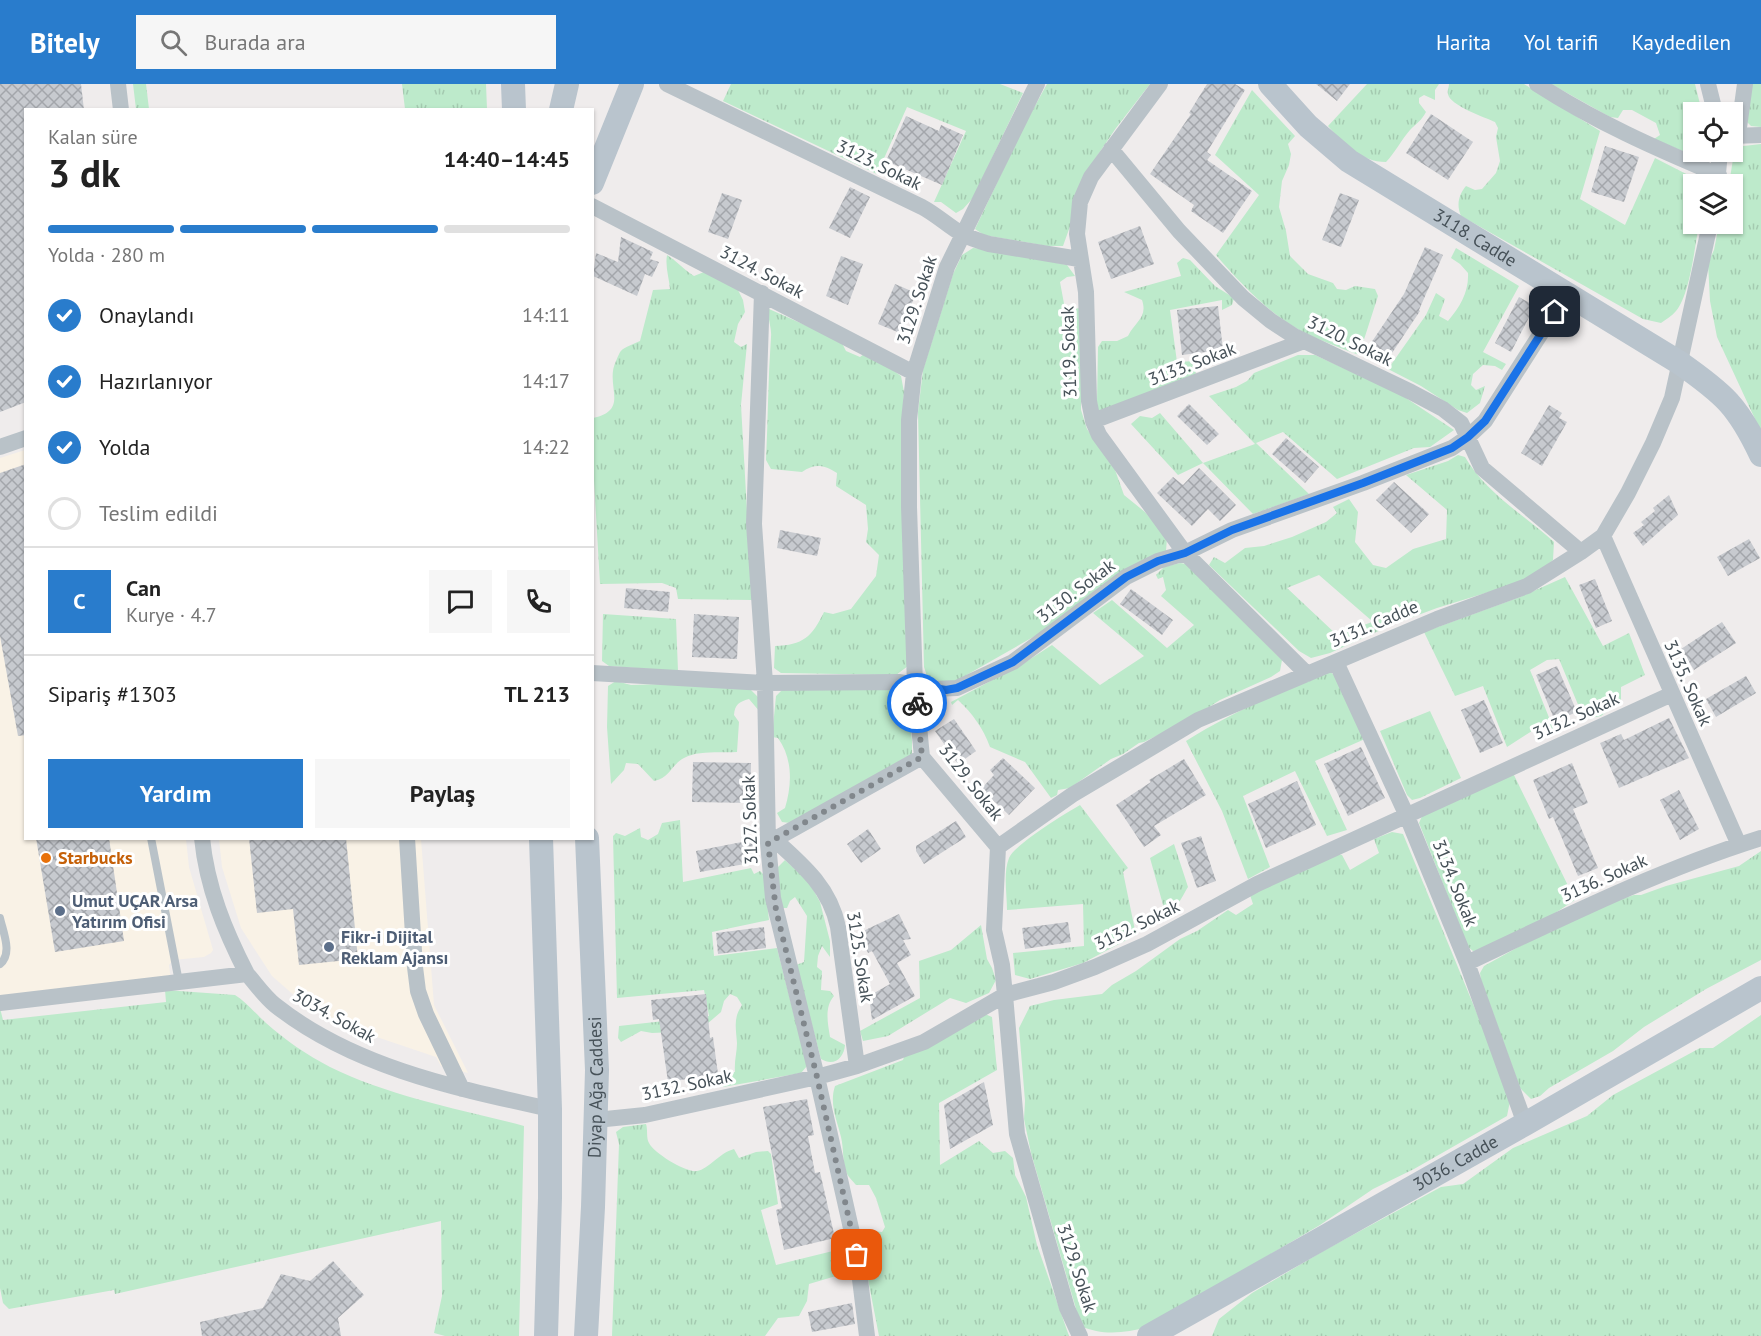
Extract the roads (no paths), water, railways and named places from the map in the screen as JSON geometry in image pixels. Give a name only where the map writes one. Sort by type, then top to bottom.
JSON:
[{"type":"street","points":[[118,84],[121,108]]},
{"type":"street","points":[[513,84],[514,108]]},
{"type":"street","points":[[561,108],[567,84]]},
{"type":"street","points":[[594,178],[632,84]]},
{"type":"street","name":"3123. Sokak","points":[[667,84],[937,215],[962,234],[988,244],[1079,259]]},
{"type":"street","name":"3129. Sokak","points":[[1037,84],[947,267],[914,373],[909,420],[909,507],[915,685],[922,757],[998,847],[994,930],[1002,965],[1017,1134],[1064,1297],[1080,1336]]},
{"type":"street","name":"3119. Sokak","points":[[1160,84],[1091,177],[1080,202],[1077,234],[1079,259],[1086,292],[1089,401],[1093,422],[1099,435],[1185,553],[1307,674]]},
{"type":"street","name":"3118. Cadde","points":[[1270,84],[1314,132],[1349,161],[1680,363],[1722,394],[1743,420],[1761,455]]},
{"type":"street","points":[[1538,84],[1572,107],[1706,174]]},
{"type":"street","points":[[1708,84],[1712,102]]},
{"type":"street","points":[[1742,102],[1745,84]]},
{"type":"street","points":[[1743,136],[1761,135]]},
{"type":"street","name":"3120. Sokak","points":[[1112,149],[1179,231],[1243,298],[1271,321],[1304,341],[1443,409],[1461,423],[1482,468],[1581,552]]},
{"type":"street","name":"3124. Sokak","points":[[594,207],[914,373]]},
{"type":"street","name":"3131. Cadde","points":[[998,847],[1072,795],[1198,720],[1437,619],[1527,586],[1603,536],[1628,494],[1672,398],[1708,234]]},
{"type":"street","name":"3127. Sokak","points":[[762,293],[754,524],[765,683],[776,910],[857,1255],[867,1336]]},
{"type":"street","name":"3130. Sokak","points":[[594,673],[765,683],[900,682],[946,690],[957,688],[1013,662],[1126,577],[1158,561],[1185,553],[1232,530],[1452,448],[1485,421],[1566,294]]},
{"type":"street","name":"3133. Sokak","points":[[1093,422],[1304,341]]},
{"type":"street","points":[[0,447],[24,439]]},
{"type":"street","name":"3135. Sokak","points":[[1603,536],[1739,845]]},
{"type":"street","name":"3134. Sokak","points":[[1336,662],[1406,814],[1467,963],[1526,1124]]},
{"type":"street","name":"3132. Sokak","points":[[596,1120],[645,1115],[817,1077],[857,1066],[924,1041],[1005,995],[1054,982],[1147,944],[1257,884],[1672,694]]},
{"type":"street","points":[[772,841],[922,757]]},
{"type":"street","name":"3136. Sokak","points":[[1467,963],[1641,882],[1691,861],[1761,838]]},
{"type":"street","name":"3034. Sokak","points":[[202,840],[210,888],[233,946],[248,974],[273,1004],[316,1032],[369,1058],[420,1077],[462,1089],[550,1109]]},
{"type":"street","points":[[407,840],[418,991],[462,1089]]},
{"type":"street","points":[[541,840],[550,1109],[546,1336]]},
{"type":"street","name":"Diyap Ağa Caddesi","points":[[586,1336],[597,1070],[587,840]]},
{"type":"street","name":"3125. Sokak","points":[[772,841],[814,877],[832,906],[838,927],[857,1066]]},
{"type":"street","points":[[0,1003],[248,974]]},
{"type":"street","name":"3036. Cadde","points":[[1149,1336],[1526,1124],[1761,988]]},
{"type":"lane","points":[[151,840],[179,983]]},
{"type":"lane","points":[[0,918],[2,942],[7,956],[0,964]]},
{"type":"place","name":"Starbucks","points":[[46,858]]},
{"type":"place","name":"Umut UÇAR Arsa Yatırım Ofisi","points":[[60,911]]},
{"type":"place","name":"Fikr-i Dijital Reklam Ajansı","points":[[329,947]]}]
